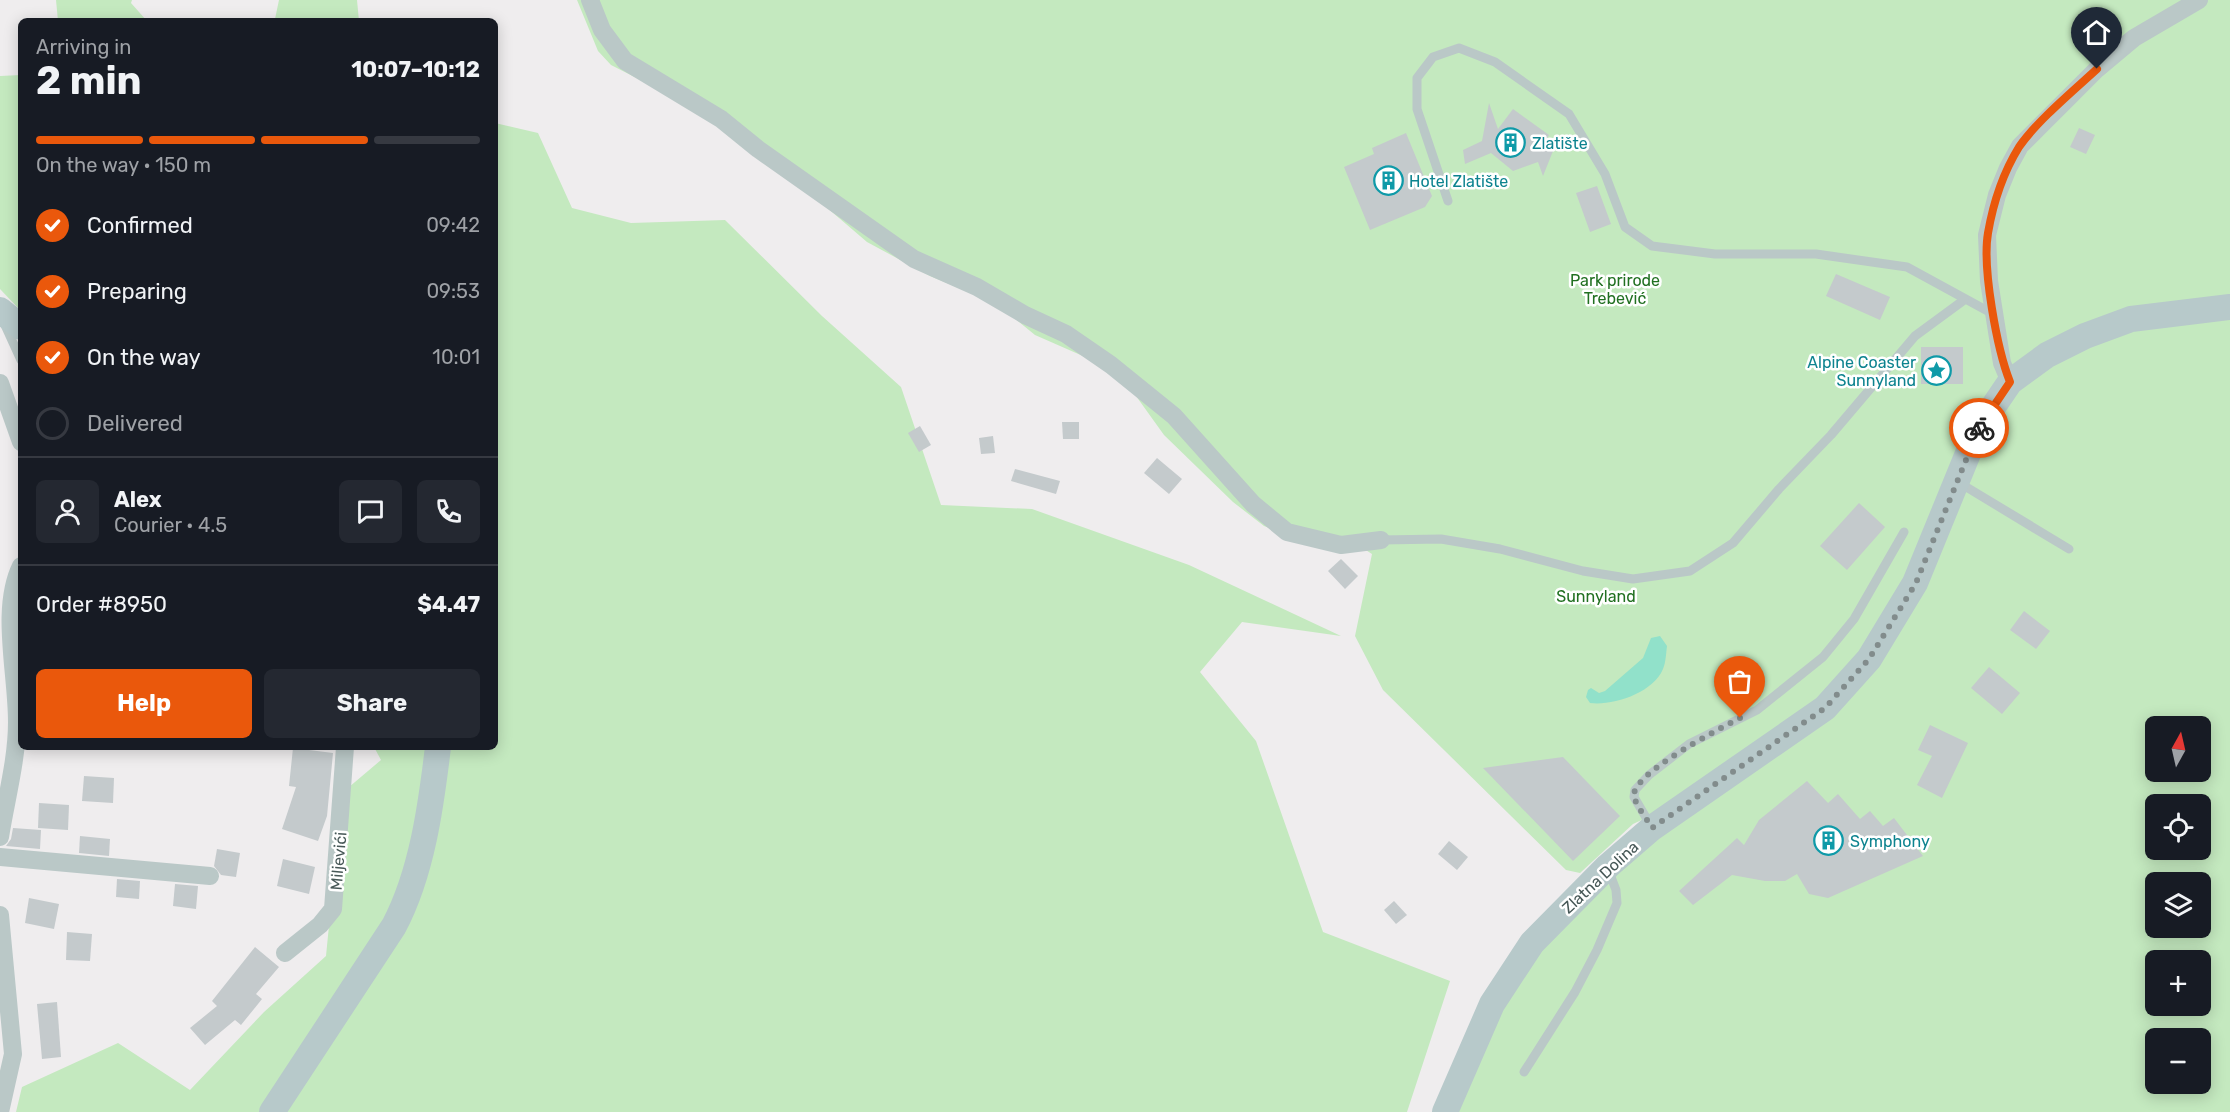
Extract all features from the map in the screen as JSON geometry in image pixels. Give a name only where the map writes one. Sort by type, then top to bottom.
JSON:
[{"type":"main road","name":"Zlatna Dolina","points":[[1445,1112],[1492,1004],[1532,943],[1608,866],[1652,828],[1825,708],[1869,659],[1916,583],[1978,429],[2010,382],[2047,356],[2085,336],[2131,319],[2230,307]]},
{"type":"main road","points":[[0,310],[18,325]]},
{"type":"main road","points":[[272,1112],[317,1046],[405,904],[433,788],[438,750]]},
{"type":"street","points":[[590,0],[602,30],[625,61],[721,119],[758,149],[914,259],[977,287],[1025,315],[1066,334],[1111,365],[1174,416],[1253,504],[1287,532],[1341,544],[1381,540]]},
{"type":"street","points":[[2010,382],[2002,363],[1989,281],[1987,235],[1997,195],[2020,146],[2088,77],[2134,38],[2199,0]]},
{"type":"street","points":[[0,386],[18,434]]},
{"type":"street","points":[[0,837],[6,772],[17,722],[14,693],[1,639],[1,614],[6,586],[18,570]]},
{"type":"street","name":"Miljevići","points":[[285,953],[320,925],[333,909],[345,750]]},
{"type":"street","points":[[0,857],[210,876]]},
{"type":"street","points":[[0,915],[13,1054],[0,1112]]},
{"type":"lane","points":[[1448,201],[1418,109],[1417,78],[1433,57],[1459,48],[1495,62],[1569,114],[1605,174],[1625,227],[1652,246],[1715,254],[1816,254],[1907,267],[1995,315]]},
{"type":"lane","points":[[1381,540],[1441,539],[1500,549],[1582,572],[1633,579],[1690,571],[1733,543],[1779,489],[1831,435],[1915,336],[1964,300]]},
{"type":"lane","points":[[0,315],[18,354]]},
{"type":"lane","points":[[1956,481],[2069,549]]},
{"type":"lane","points":[[1652,828],[1634,798],[1635,790],[1649,775],[1689,744],[1757,710],[1823,657],[1854,619],[1887,567],[1904,532]]},
{"type":"lane","points":[[1524,1072],[1575,992],[1597,950],[1617,903],[1616,890],[1608,866]]},
{"type":"green space","points":[[56,0],[132,0],[131,3],[144,18],[58,18]]},
{"type":"green space","points":[[279,0],[357,0],[359,18],[275,18]]},
{"type":"green space","name":"Park prirode Trebević","points":[[577,0],[2230,0],[2230,1112],[1443,1112],[1536,943],[1674,805],[1633,824],[1580,873],[1566,870],[1383,690],[1355,636],[1372,554],[1358,545],[1285,534],[1264,526],[1233,502],[1164,435],[1131,389],[1092,360],[1035,335],[997,304],[930,276],[867,242],[735,136],[666,93],[611,65],[598,51]]},
{"type":"green space","points":[[18,75],[18,308],[0,289],[0,76]]},
{"type":"green space","points":[[498,124],[538,133],[572,208],[631,223],[725,220],[822,316],[901,387],[941,505],[1032,509],[1189,565],[1341,636],[1242,622],[1200,672],[1256,741],[1323,932],[1450,981],[1407,1112],[16,1112],[22,1087],[118,1043],[190,1090],[264,1012],[326,956],[342,793],[381,760],[376,750],[498,750]]},
{"type":"shaded area","points":[[1660,636],[1667,646],[1665,660],[1663,669],[1651,685],[1621,700],[1590,703],[1586,697],[1588,690],[1591,688],[1599,693],[1605,691],[1643,658],[1651,638]]},
{"type":"building","name":"Zlatište","points":[[1489,103],[1498,129],[1513,109],[1549,135],[1542,145],[1553,151],[1543,176],[1538,162],[1513,171],[1491,153],[1465,164],[1463,150],[1482,141]]},
{"type":"building","points":[[2079,128],[2095,135],[2086,154],[2070,147]]},
{"type":"building","name":"Hotel Zlatište","points":[[1406,133],[1432,196],[1425,207],[1370,230],[1344,167],[1374,154],[1372,148]]},
{"type":"building","points":[[1597,186],[1611,224],[1590,232],[1576,193]]},
{"type":"building","points":[[1836,274],[1890,297],[1880,320],[1826,296]]},
{"type":"building","points":[[1921,347],[1963,347],[1963,384],[1921,384]]},
{"type":"building","points":[[1062,422],[1079,422],[1079,439],[1063,439]]},
{"type":"building","points":[[920,426],[931,445],[919,452],[908,433]]},
{"type":"building","points":[[993,436],[995,453],[981,454],[979,438]]},
{"type":"building","points":[[1157,458],[1182,479],[1169,494],[1144,473]]},
{"type":"building","points":[[1015,469],[1060,481],[1056,494],[1011,481]]},
{"type":"building","points":[[1859,503],[1885,527],[1847,570],[1820,546]]},
{"type":"building","points":[[1341,559],[1358,576],[1345,589],[1328,571]]},
{"type":"building","points":[[2024,611],[2050,631],[2036,649],[2010,630]]},
{"type":"building","points":[[1989,667],[2020,693],[2002,714],[1971,688]]},
{"type":"building","points":[[1930,725],[1968,743],[1942,798],[1917,785],[1932,756],[1918,750]]},
{"type":"building","points":[[293,750],[333,753],[327,816],[318,841],[282,829],[296,787],[289,786]]},
{"type":"building","points":[[1563,757],[1620,816],[1573,861],[1483,768]]},
{"type":"building","points":[[84,776],[114,778],[113,803],[82,801]]},
{"type":"building","name":"Symphony","points":[[1807,781],[1828,803],[1838,794],[1860,819],[1870,811],[1883,826],[1894,818],[1923,856],[1828,898],[1809,894],[1797,874],[1785,881],[1765,881],[1732,875],[1693,905],[1679,891],[1737,838],[1744,845],[1759,820]]},
{"type":"building","points":[[39,803],[69,805],[68,830],[38,828]]},
{"type":"building","points":[[13,828],[41,830],[40,849],[6,846],[11,839]]},
{"type":"building","points":[[80,836],[110,839],[109,856],[79,853]]},
{"type":"building","points":[[1449,841],[1468,857],[1457,870],[1438,854]]},
{"type":"building","points":[[217,849],[240,853],[236,877],[221,875],[214,866]]},
{"type":"building","points":[[283,859],[315,867],[309,894],[277,886]]},
{"type":"building","points":[[117,879],[140,881],[139,899],[116,897]]},
{"type":"building","points":[[175,884],[198,886],[196,909],[173,906]]},
{"type":"building","points":[[29,898],[59,904],[54,929],[25,923]]},
{"type":"building","points":[[1394,901],[1407,915],[1396,924],[1384,910]]},
{"type":"building","points":[[67,932],[92,934],[90,961],[66,960]]},
{"type":"building","points":[[255,947],[279,967],[256,994],[262,999],[241,1025],[235,1020],[205,1045],[190,1028],[217,1006],[212,1001]]},
{"type":"building","points":[[57,1002],[61,1057],[42,1059],[37,1004]]},
{"type":"way so far","points":[[1740,718],[1689,744],[1649,775],[1635,790],[1634,798],[1652,828],[1825,708],[1869,659],[1895,621],[1916,583],[1937,534],[1952,489],[1979,428]]},
{"type":"place","name":"Zlatište","points":[[1511,143]]},
{"type":"place","name":"Hotel Zlatište","points":[[1388,181]]},
{"type":"place","name":"Alpine Coaster Sunnyland","points":[[1937,371]]},
{"type":"place","name":"Symphony","points":[[1829,841]]},
{"type":"route","points":[[1979,428],[2010,382],[2002,363],[1989,281],[1987,235],[1997,195],[2020,146],[2097,69]]},
{"type":"park label","name":"Sunnyland","points":[[1596,596]]}]
